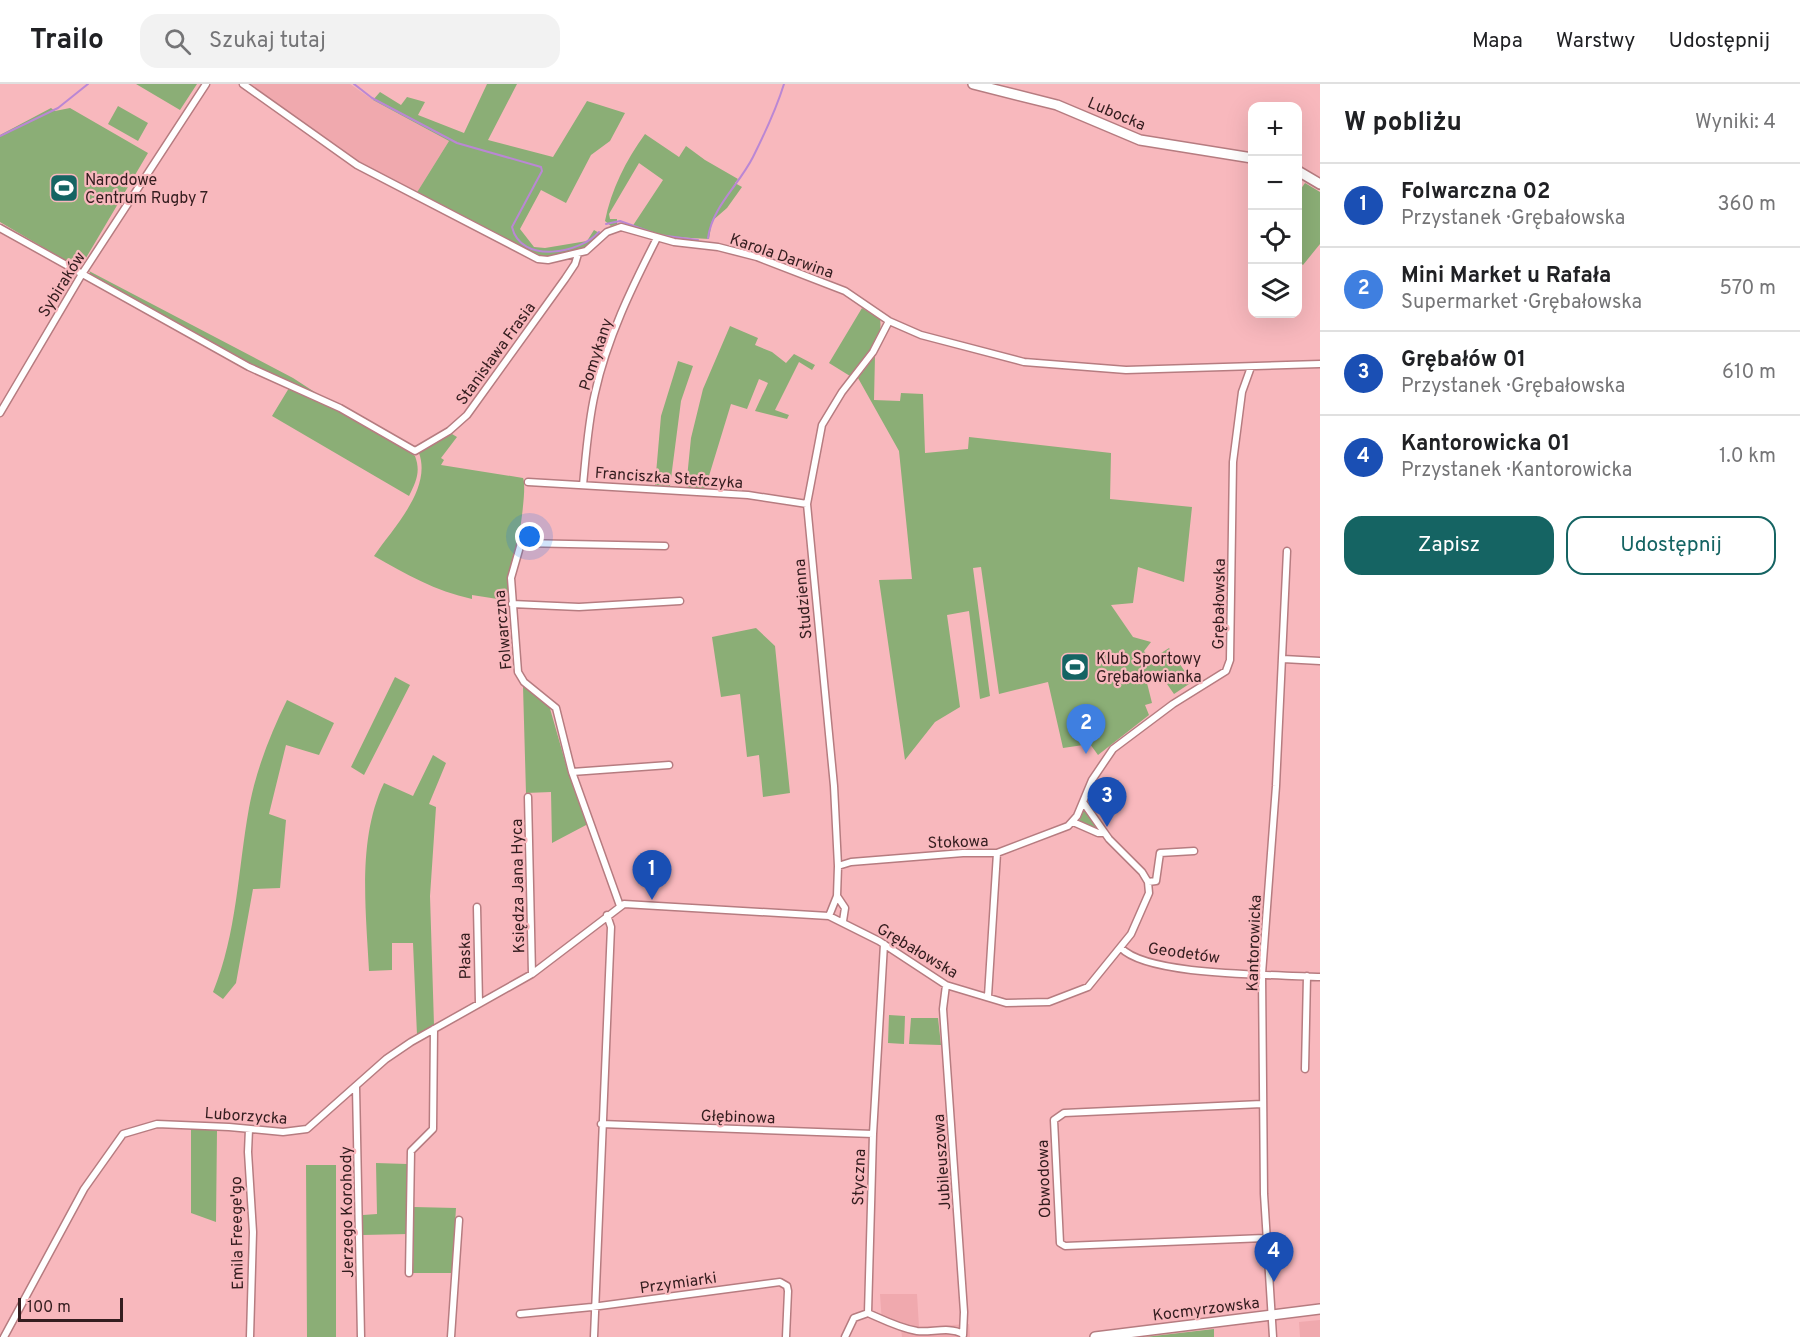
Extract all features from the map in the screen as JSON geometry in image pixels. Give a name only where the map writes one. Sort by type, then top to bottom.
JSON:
[{"type":"street","name":"Sybiraków","points":[[0,413],[82,274],[206,84]]},
{"type":"street","name":"Karola Darwina","points":[[243,84],[357,165],[509,246],[538,259],[586,251],[613,228],[621,226],[657,238],[718,247],[757,257],[845,291],[889,321],[921,335],[1024,362],[1126,370],[1320,364]]},
{"type":"street","name":"Lubocka","points":[[973,84],[1057,105],[1140,140],[1248,157]]},
{"type":"street","points":[[1302,173],[1320,184]]},
{"type":"street","points":[[0,228],[82,274]]},
{"type":"street","name":"Pomykany","points":[[583,485],[590,418],[603,363],[632,289],[657,238]]},
{"type":"street","name":"Stanisława Frasia","points":[[82,274],[249,367],[340,408],[415,451],[449,431],[467,415],[566,279],[578,254]]},
{"type":"street","name":"Studzienna","points":[[829,916],[837,896],[838,866],[834,786],[807,504],[822,425],[842,392],[873,352],[889,321]]},
{"type":"street","name":"Grębałowska","points":[[1083,802],[1092,780],[1113,749],[1173,704],[1226,671],[1230,660],[1233,462],[1242,392],[1251,367]]},
{"type":"street","name":"Franciszka Stefczyka","points":[[528,482],[748,495],[807,504]]},
{"type":"street","name":"Folwarczna","points":[[620,906],[572,772],[556,708],[524,682],[518,672],[512,604],[512,573],[521,543],[665,546]]},
{"type":"street","name":"Kantorowicka","points":[[1273,1337],[1265,1238],[1262,974],[1283,659],[1287,551]]},
{"type":"street","points":[[512,604],[579,607],[680,601]]},
{"type":"street","points":[[1283,659],[1320,662]]},
{"type":"street","points":[[572,772],[669,765]]},
{"type":"street","name":"Księdza Jana Hyca","points":[[528,797],[532,974]]},
{"type":"street","points":[[1104,833],[1098,833],[1073,822],[1083,802],[1104,833],[1148,882]]},
{"type":"street","name":"Stokowa","points":[[838,866],[851,862],[963,853],[997,853],[1073,822]]},
{"type":"street","name":"Grębałowska","points":[[620,906],[665,904],[829,916],[843,921],[884,944],[946,986],[988,996],[1006,1003],[1033,1004],[1072,995],[1088,987],[1131,934],[1149,893],[1148,882],[1156,881],[1158,877],[1160,854],[1194,851]]},
{"type":"street","points":[[988,996],[997,853]]},
{"type":"street","name":"Studzienna","points":[[837,896],[845,908],[843,921]]},
{"type":"street","points":[[594,1337],[601,1124],[611,927],[607,915],[620,906]]},
{"type":"street","name":"Płaska","points":[[477,907],[479,1003]]},
{"type":"street","name":"Luborzycka","points":[[4,1337],[84,1189],[121,1136],[157,1124],[283,1132],[307,1129],[386,1059],[532,974],[607,915]]},
{"type":"street","name":"Styczna","points":[[868,1313],[873,1134],[884,944]]},
{"type":"street","name":"Geodetów","points":[[1121,948],[1130,956],[1179,968],[1320,977]]},
{"type":"street","points":[[1305,1068],[1307,976]]},
{"type":"street","name":"Jubileuszowa","points":[[946,986],[943,1009],[962,1278],[963,1335]]},
{"type":"street","points":[[409,1273],[411,1154],[412,1148],[428,1136],[433,1129],[434,1029]]},
{"type":"street","name":"Jerzego Korohody","points":[[356,1087],[361,1337]]},
{"type":"street","name":"Obwodowa","points":[[1262,1104],[1064,1113],[1054,1120],[1060,1243],[1065,1246],[1265,1238]]},
{"type":"street","name":"Głębinowa","points":[[601,1124],[873,1134]]},
{"type":"street","name":"Emila Freege'go","points":[[249,1129],[248,1152],[253,1232],[250,1337]]},
{"type":"street","points":[[451,1337],[459,1220]]},
{"type":"street","name":"Przymiarki","points":[[520,1314],[594,1307],[780,1282],[787,1286],[788,1290],[786,1337]]},
{"type":"street","name":"Kocmyrzowska","points":[[1095,1337],[1320,1309]]},
{"type":"street","points":[[844,1337],[854,1318],[868,1313],[896,1326],[919,1331],[954,1330],[963,1335]]},
{"type":"shaded area","points":[[251,84],[350,84],[373,100],[449,141],[416,194],[341,151]]},
{"type":"shaded area","points":[[880,1294],[917,1294],[919,1327],[969,1324],[970,1337],[902,1337],[901,1329],[882,1323]]},
{"type":"shaded area","points":[[1320,1320],[1320,1337],[1300,1337],[1299,1322]]},
{"type":"green space","points":[[136,84],[197,84],[180,110]]},
{"type":"green space","points":[[487,84],[517,84],[488,140],[553,157],[587,101],[625,113],[610,141],[591,155],[566,203],[541,190],[520,229],[534,247],[545,248],[587,241],[594,230],[601,234],[578,253],[570,250],[565,258],[543,257],[416,194],[449,141],[373,100],[380,92],[401,105],[407,97],[425,102],[418,115],[464,133]]},
{"type":"green space","points":[[118,106],[148,123],[138,141],[108,124]]},
{"type":"green space","name":"Narodowe Centrum Rugby 7","points":[[51,108],[55,111],[70,108],[148,153],[83,263],[73,265],[0,222],[0,135]]},
{"type":"green space","points":[[645,134],[679,157],[686,146],[738,179],[735,183],[742,187],[727,208],[712,221],[709,239],[657,236],[632,227],[663,180],[639,163],[609,214],[610,219],[617,219],[617,224],[611,226],[605,221],[620,176]]},
{"type":"green space","points":[[1305,183],[1320,192],[1320,244],[1303,265],[1302,264],[1302,187]]},
{"type":"green space","points":[[89,271],[293,378],[330,402],[272,376],[91,275]]},
{"type":"green space","points":[[862,308],[880,319],[879,335],[871,350],[850,376],[829,363]]},
{"type":"green space","points":[[730,326],[758,338],[755,345],[772,352],[786,363],[794,354],[815,365],[812,370],[799,362],[775,410],[789,415],[787,419],[755,411],[768,383],[759,379],[747,409],[731,404],[705,489],[686,488],[691,438],[703,389]]},
{"type":"green space","points":[[875,356],[874,400],[900,401],[901,393],[923,394],[925,453],[968,449],[969,437],[1111,453],[1110,499],[1192,507],[1184,582],[1138,567],[1133,603],[1111,605],[1133,637],[1151,642],[1144,651],[1150,660],[1169,648],[1192,682],[1174,694],[1160,674],[1147,683],[1152,703],[1145,705],[1149,715],[1098,755],[1090,744],[1063,748],[1048,682],[999,694],[981,567],[973,568],[990,696],[980,699],[969,611],[947,615],[960,707],[935,722],[905,760],[879,580],[912,579],[899,451],[858,378]]},
{"type":"green space","points":[[678,361],[693,366],[681,401],[670,486],[655,485],[661,416]]},
{"type":"green space","points":[[289,388],[349,415],[415,456],[418,467],[417,477],[409,496],[272,416]]},
{"type":"green space","points":[[452,434],[457,437],[441,458],[444,460],[441,465],[523,478],[524,501],[518,540],[511,579],[504,600],[472,595],[472,599],[433,587],[374,556],[400,521],[415,494],[422,467],[419,453]]},
{"type":"green space","points":[[756,628],[775,646],[790,793],[763,797],[759,755],[747,757],[740,694],[721,697],[712,637]]},
{"type":"green space","points":[[395,677],[410,685],[364,775],[351,767]]},
{"type":"green space","points":[[523,686],[549,705],[569,775],[588,824],[552,843],[551,792],[526,793]]},
{"type":"green space","points":[[287,700],[334,723],[319,755],[286,745],[269,814],[286,820],[280,888],[253,889],[236,983],[223,999],[213,992],[232,924],[252,794],[264,753]]},
{"type":"green space","points":[[433,755],[446,763],[429,804],[436,807],[430,896],[434,1025],[417,1035],[413,943],[392,943],[392,970],[369,971],[365,875],[370,827],[375,805],[384,783],[413,796]]},
{"type":"green space","points":[[1084,809],[1087,810],[1097,830],[1079,822]]},
{"type":"green space","points":[[889,1015],[905,1016],[904,1044],[888,1043]]},
{"type":"green space","points":[[911,1018],[938,1018],[941,1045],[909,1044]]},
{"type":"green space","points":[[191,1127],[217,1130],[216,1222],[191,1213]]},
{"type":"green space","points":[[376,1163],[407,1164],[408,1234],[363,1235],[363,1215],[377,1214]]},
{"type":"green space","points":[[306,1165],[336,1165],[336,1337],[307,1337]]},
{"type":"green space","points":[[414,1207],[456,1208],[452,1273],[413,1273]]},
{"type":"green space","points":[[1214,1329],[1214,1337],[1145,1337]]},
{"type":"waterway","points":[[0,136],[58,108],[88,84]]},
{"type":"waterway","points":[[354,84],[372,98],[457,143],[541,167],[542,171],[512,227],[518,239],[527,247],[539,251],[566,250],[579,245],[599,232]]},
{"type":"waterway","points":[[708,238],[720,206],[757,148],[784,84]]},
{"type":"waterway","points":[[606,224],[620,221],[659,235],[698,240]]},
{"type":"place","name":"Narodowe Centrum Rugby 7","points":[[64,188]]},
{"type":"place","name":"Klub Sportowy Grębałowianka","points":[[1075,667]]},
{"type":"place","name":"Mini Market u Rafała","points":[[1086,754]]},
{"type":"place","name":"Grębałów 01","points":[[1107,827]]},
{"type":"place","name":"Folwarczna 02","points":[[652,900]]},
{"type":"place","name":"Kantorowicka 01","points":[[1274,1282]]}]
